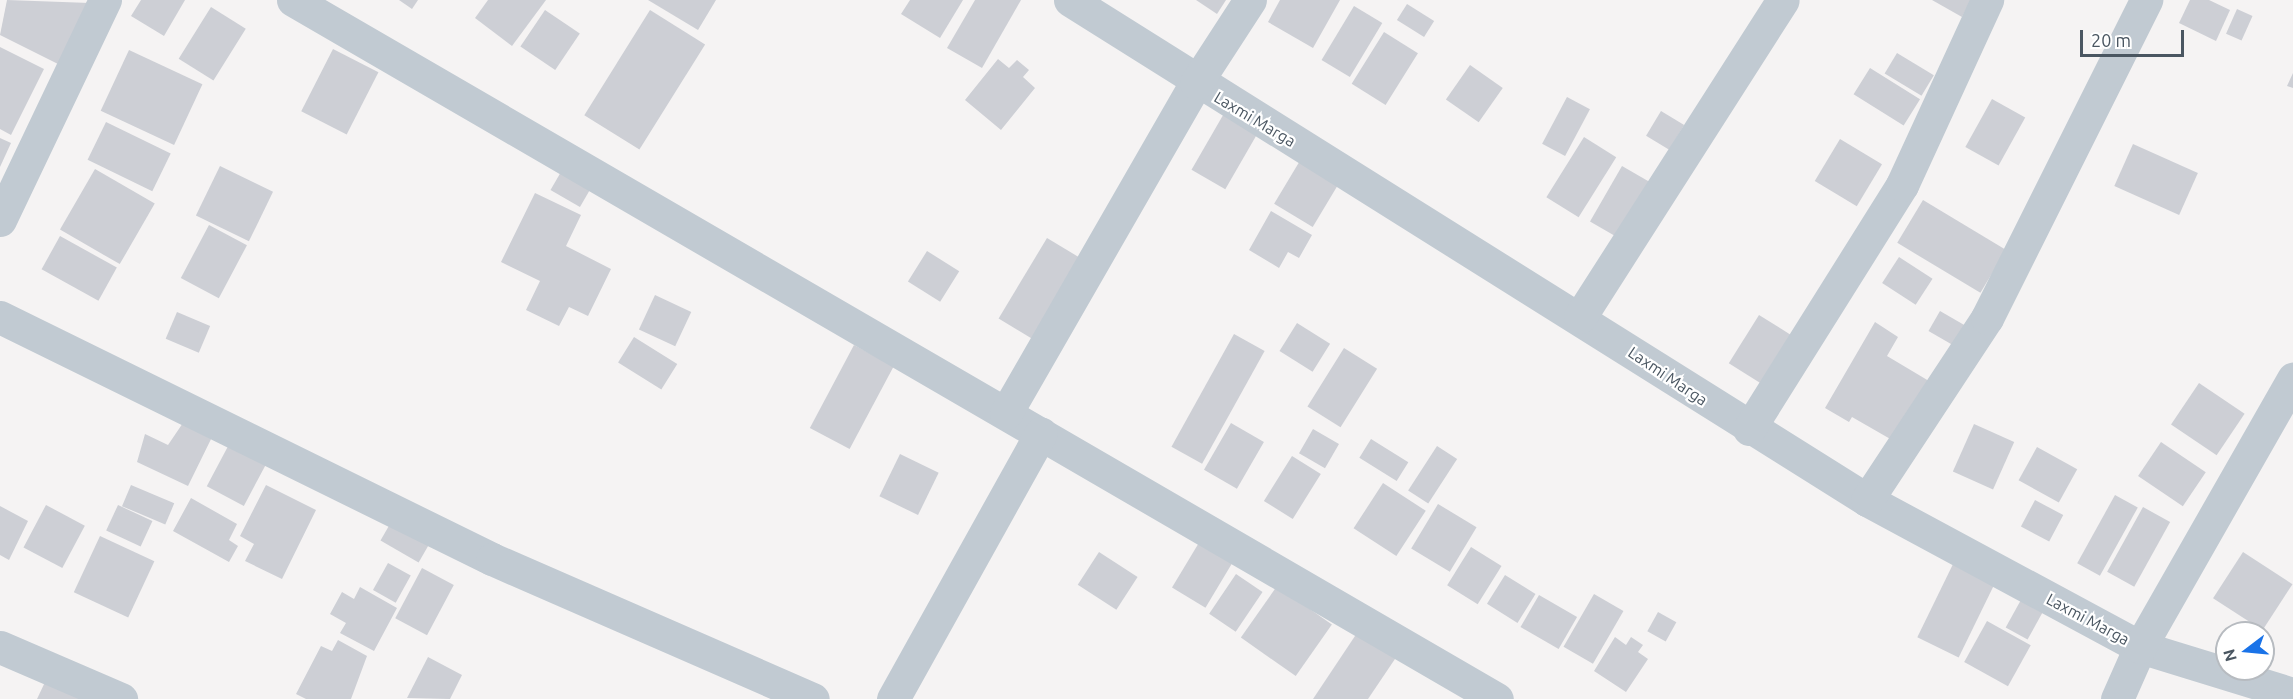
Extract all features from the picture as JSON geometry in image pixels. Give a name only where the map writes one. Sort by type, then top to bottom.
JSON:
[{"type":"street","points":[[0,220],[105,0]]},
{"type":"street","points":[[293,0],[1497,699]]},
{"type":"street","name":"Laxmi Marga","points":[[1071,0],[1196,82],[1580,317],[1749,429],[1867,500],[2140,647],[2293,694]]},
{"type":"street","points":[[1006,413],[1196,82],[1250,0]]},
{"type":"street","points":[[1580,317],[1783,0]]},
{"type":"street","points":[[1749,429],[1902,185],[1987,0]]},
{"type":"street","points":[[1867,500],[1987,318],[2146,0]]},
{"type":"street","points":[[0,316],[492,559],[813,699]]},
{"type":"street","points":[[2117,699],[2140,647],[2293,379]]},
{"type":"street","points":[[893,699],[1041,433]]},
{"type":"street","points":[[0,647],[121,699]]},
{"type":"building","points":[[7,0],[90,3],[60,65],[0,35]]},
{"type":"building","points":[[141,0],[185,0],[164,36],[131,16]]},
{"type":"building","points":[[399,0],[418,0],[412,9]]},
{"type":"building","points":[[488,0],[546,0],[512,46],[475,18]]},
{"type":"building","points":[[648,0],[716,0],[698,30]]},
{"type":"building","points":[[910,0],[963,0],[940,38],[901,14]]},
{"type":"building","points":[[975,0],[1021,0],[982,68],[947,48]]},
{"type":"building","points":[[1196,0],[1226,0],[1217,14]]},
{"type":"building","points":[[1280,0],[1340,0],[1313,48],[1268,22]]},
{"type":"building","points":[[1932,0],[1971,0],[1962,17]]},
{"type":"building","points":[[2190,0],[2209,0],[2230,10],[2216,41],[2179,23]]},
{"type":"building","points":[[1407,4],[1434,21],[1424,37],[1397,20]]},
{"type":"building","points":[[1354,6],[1382,23],[1350,77],[1322,60]]},
{"type":"building","points":[[211,7],[246,29],[213,80],[179,59]]},
{"type":"building","points":[[2237,9],[2253,16],[2242,41],[2226,34]]},
{"type":"building","points":[[545,10],[580,33],[555,70],[520,46]]},
{"type":"building","points":[[650,10],[705,44],[639,150],[584,115]]},
{"type":"building","points":[[1384,32],[1418,53],[1386,105],[1352,84]]},
{"type":"building","points":[[0,47],[44,69],[11,135],[0,129]]},
{"type":"building","points":[[333,49],[378,72],[347,135],[301,111]]},
{"type":"building","points":[[129,50],[202,84],[174,145],[101,111]]},
{"type":"building","points":[[1897,53],[1934,75],[1921,96],[1885,74]]},
{"type":"building","points":[[998,59],[1009,68],[1017,60],[1029,70],[1023,77],[1035,88],[1001,130],[965,100]]},
{"type":"building","points":[[1470,65],[1503,88],[1479,122],[1446,99]]},
{"type":"building","points":[[1870,68],[1920,99],[1904,126],[1854,94]]},
{"type":"building","points":[[2293,73],[2293,88],[2287,86]]},
{"type":"building","points":[[1567,97],[1590,109],[1565,156],[1542,144]]},
{"type":"building","points":[[1992,99],[2025,117],[1999,166],[1965,147]]},
{"type":"building","points":[[1226,110],[1260,130],[1225,189],[1192,170]]},
{"type":"building","points":[[1661,111],[1684,125],[1669,150],[1646,136]]},
{"type":"building","points":[[106,122],[171,154],[152,191],[88,160]]},
{"type":"building","points":[[1584,137],[1616,157],[1579,217],[1546,197]]},
{"type":"building","points":[[0,138],[11,143],[0,167]]},
{"type":"building","points":[[1840,139],[1882,164],[1857,206],[1815,181]]},
{"type":"building","points":[[2133,144],[2198,173],[2179,215],[2114,186]]},
{"type":"building","points":[[1304,154],[1343,177],[1313,227],[1274,204]]},
{"type":"building","points":[[565,165],[594,182],[580,207],[550,190]]},
{"type":"building","points":[[220,166],[273,192],[249,241],[196,215]]},
{"type":"building","points":[[1622,166],[1659,188],[1627,243],[1590,221]]},
{"type":"building","points":[[95,169],[155,203],[120,264],[60,230]]},
{"type":"building","points":[[535,193],[581,215],[566,246],[611,269],[588,316],[569,307],[559,326],[526,310],[540,281],[501,262]]},
{"type":"building","points":[[1923,200],[2006,250],[1980,293],[1897,243]]},
{"type":"building","points":[[1271,211],[1312,235],[1299,258],[1288,252],[1279,268],[1249,250]]},
{"type":"building","points":[[209,225],[247,245],[219,298],[181,278]]},
{"type":"building","points":[[60,236],[117,268],[98,301],[42,269]]},
{"type":"building","points":[[1047,238],[1083,260],[1035,340],[999,319]]},
{"type":"building","points":[[927,251],[959,271],[940,302],[908,282]]},
{"type":"building","points":[[1899,257],[1933,279],[1916,305],[1882,283]]},
{"type":"building","points":[[655,295],[691,312],[675,346],[639,329]]},
{"type":"building","points":[[1940,311],[1964,325],[1953,345],[1928,331]]},
{"type":"building","points":[[177,312],[210,326],[199,353],[166,339]]},
{"type":"building","points":[[1759,315],[1799,340],[1769,388],[1729,363]]},
{"type":"building","points":[[1875,322],[1898,337],[1887,356],[1934,384],[1899,444],[1852,417],[1849,422],[1825,408]]},
{"type":"building","points":[[1297,323],[1330,344],[1313,372],[1280,351]]},
{"type":"building","points":[[1234,334],[1265,351],[1202,464],[1171,447]]},
{"type":"building","points":[[634,337],[677,364],[661,389],[618,362]]},
{"type":"building","points":[[854,345],[894,366],[850,449],[810,428]]},
{"type":"building","points":[[1344,348],[1377,369],[1341,427],[1307,407]]},
{"type":"building","points":[[2199,383],[2245,414],[2217,455],[2171,424]]},
{"type":"building","points":[[187,417],[215,431],[188,486],[137,462],[145,434],[168,445]]},
{"type":"building","points":[[1231,423],[1264,442],[1237,489],[1204,470]]},
{"type":"building","points":[[1974,424],[2014,442],[1993,489],[1953,472]]},
{"type":"building","points":[[1313,429],[1339,444],[1325,468],[1299,453]]},
{"type":"building","points":[[234,435],[271,455],[244,506],[207,486]]},
{"type":"building","points":[[1371,439],[1408,462],[1397,481],[1359,458]]},
{"type":"building","points":[[2161,442],[2206,472],[2183,506],[2138,476]]},
{"type":"building","points":[[1437,446],[1457,459],[1428,504],[1408,490]]},
{"type":"building","points":[[2037,447],[2077,469],[2059,503],[2019,480]]},
{"type":"building","points":[[900,454],[939,473],[918,515],[879,496]]},
{"type":"building","points":[[1292,456],[1321,474],[1293,519],[1264,501]]},
{"type":"building","points":[[1383,483],[1426,511],[1396,556],[1354,528]]},
{"type":"building","points":[[131,485],[174,503],[165,525],[122,506]]},
{"type":"building","points":[[266,485],[316,510],[282,579],[245,561],[254,544],[240,536]]},
{"type":"building","points":[[2115,495],[2138,508],[2100,576],[2077,563]]},
{"type":"building","points":[[191,498],[237,524],[229,540],[238,546],[229,562],[173,531]]},
{"type":"building","points":[[2035,500],[2063,515],[2049,542],[2021,526]]},
{"type":"building","points":[[1438,504],[1477,527],[1450,572],[1411,549]]},
{"type":"building","points":[[46,505],[85,526],[62,568],[23,547]]},
{"type":"building","points":[[118,505],[152,521],[141,546],[106,530]]},
{"type":"building","points":[[0,506],[28,521],[9,560],[0,555]]},
{"type":"building","points":[[2143,507],[2170,522],[2134,587],[2107,572]]},
{"type":"building","points":[[394,517],[432,539],[419,562],[380,540]]},
{"type":"building","points":[[1206,531],[1239,551],[1205,608],[1172,588]]},
{"type":"building","points":[[100,536],[154,561],[128,618],[74,592]]},
{"type":"building","points":[[1471,547],[1502,566],[1478,604],[1447,585]]},
{"type":"building","points":[[1099,552],[1138,577],[1116,610],[1078,585]]},
{"type":"building","points":[[2243,552],[2292,584],[2269,621],[2248,621],[2213,598]]},
{"type":"building","points":[[1955,560],[1996,580],[1959,657],[1917,637]]},
{"type":"building","points":[[388,563],[411,576],[396,603],[373,590]]},
{"type":"building","points":[[422,568],[454,585],[427,635],[395,618]]},
{"type":"building","points":[[1236,574],[1263,592],[1236,632],[1209,614]]},
{"type":"building","points":[[1505,575],[1536,594],[1518,623],[1487,604]]},
{"type":"building","points":[[1277,586],[1332,624],[1296,676],[1241,638]]},
{"type":"building","points":[[360,587],[397,608],[374,651],[340,633],[346,623],[330,614],[342,592],[354,599]]},
{"type":"building","points":[[2027,589],[2049,601],[2028,640],[2006,627]]},
{"type":"building","points":[[1594,594],[1623,611],[1593,664],[1564,647]]},
{"type":"building","points":[[1539,595],[1577,617],[1559,649],[1520,627]]},
{"type":"building","points":[[1658,612],[1676,622],[1666,641],[1647,631]]},
{"type":"building","points":[[1987,621],[2031,645],[2008,686],[1964,662]]},
{"type":"building","points":[[1361,627],[1399,653],[1368,699],[1313,699]]},
{"type":"building","points":[[1615,637],[1626,645],[1631,637],[1643,645],[1638,652],[1648,659],[1626,692],[1594,671]]},
{"type":"building","points":[[338,640],[367,656],[351,699],[306,699],[296,694],[321,646],[332,651]]},
{"type":"building","points":[[428,657],[462,675],[450,699],[407,698]]},
{"type":"building","points":[[46,680],[88,699],[37,699]]}]
